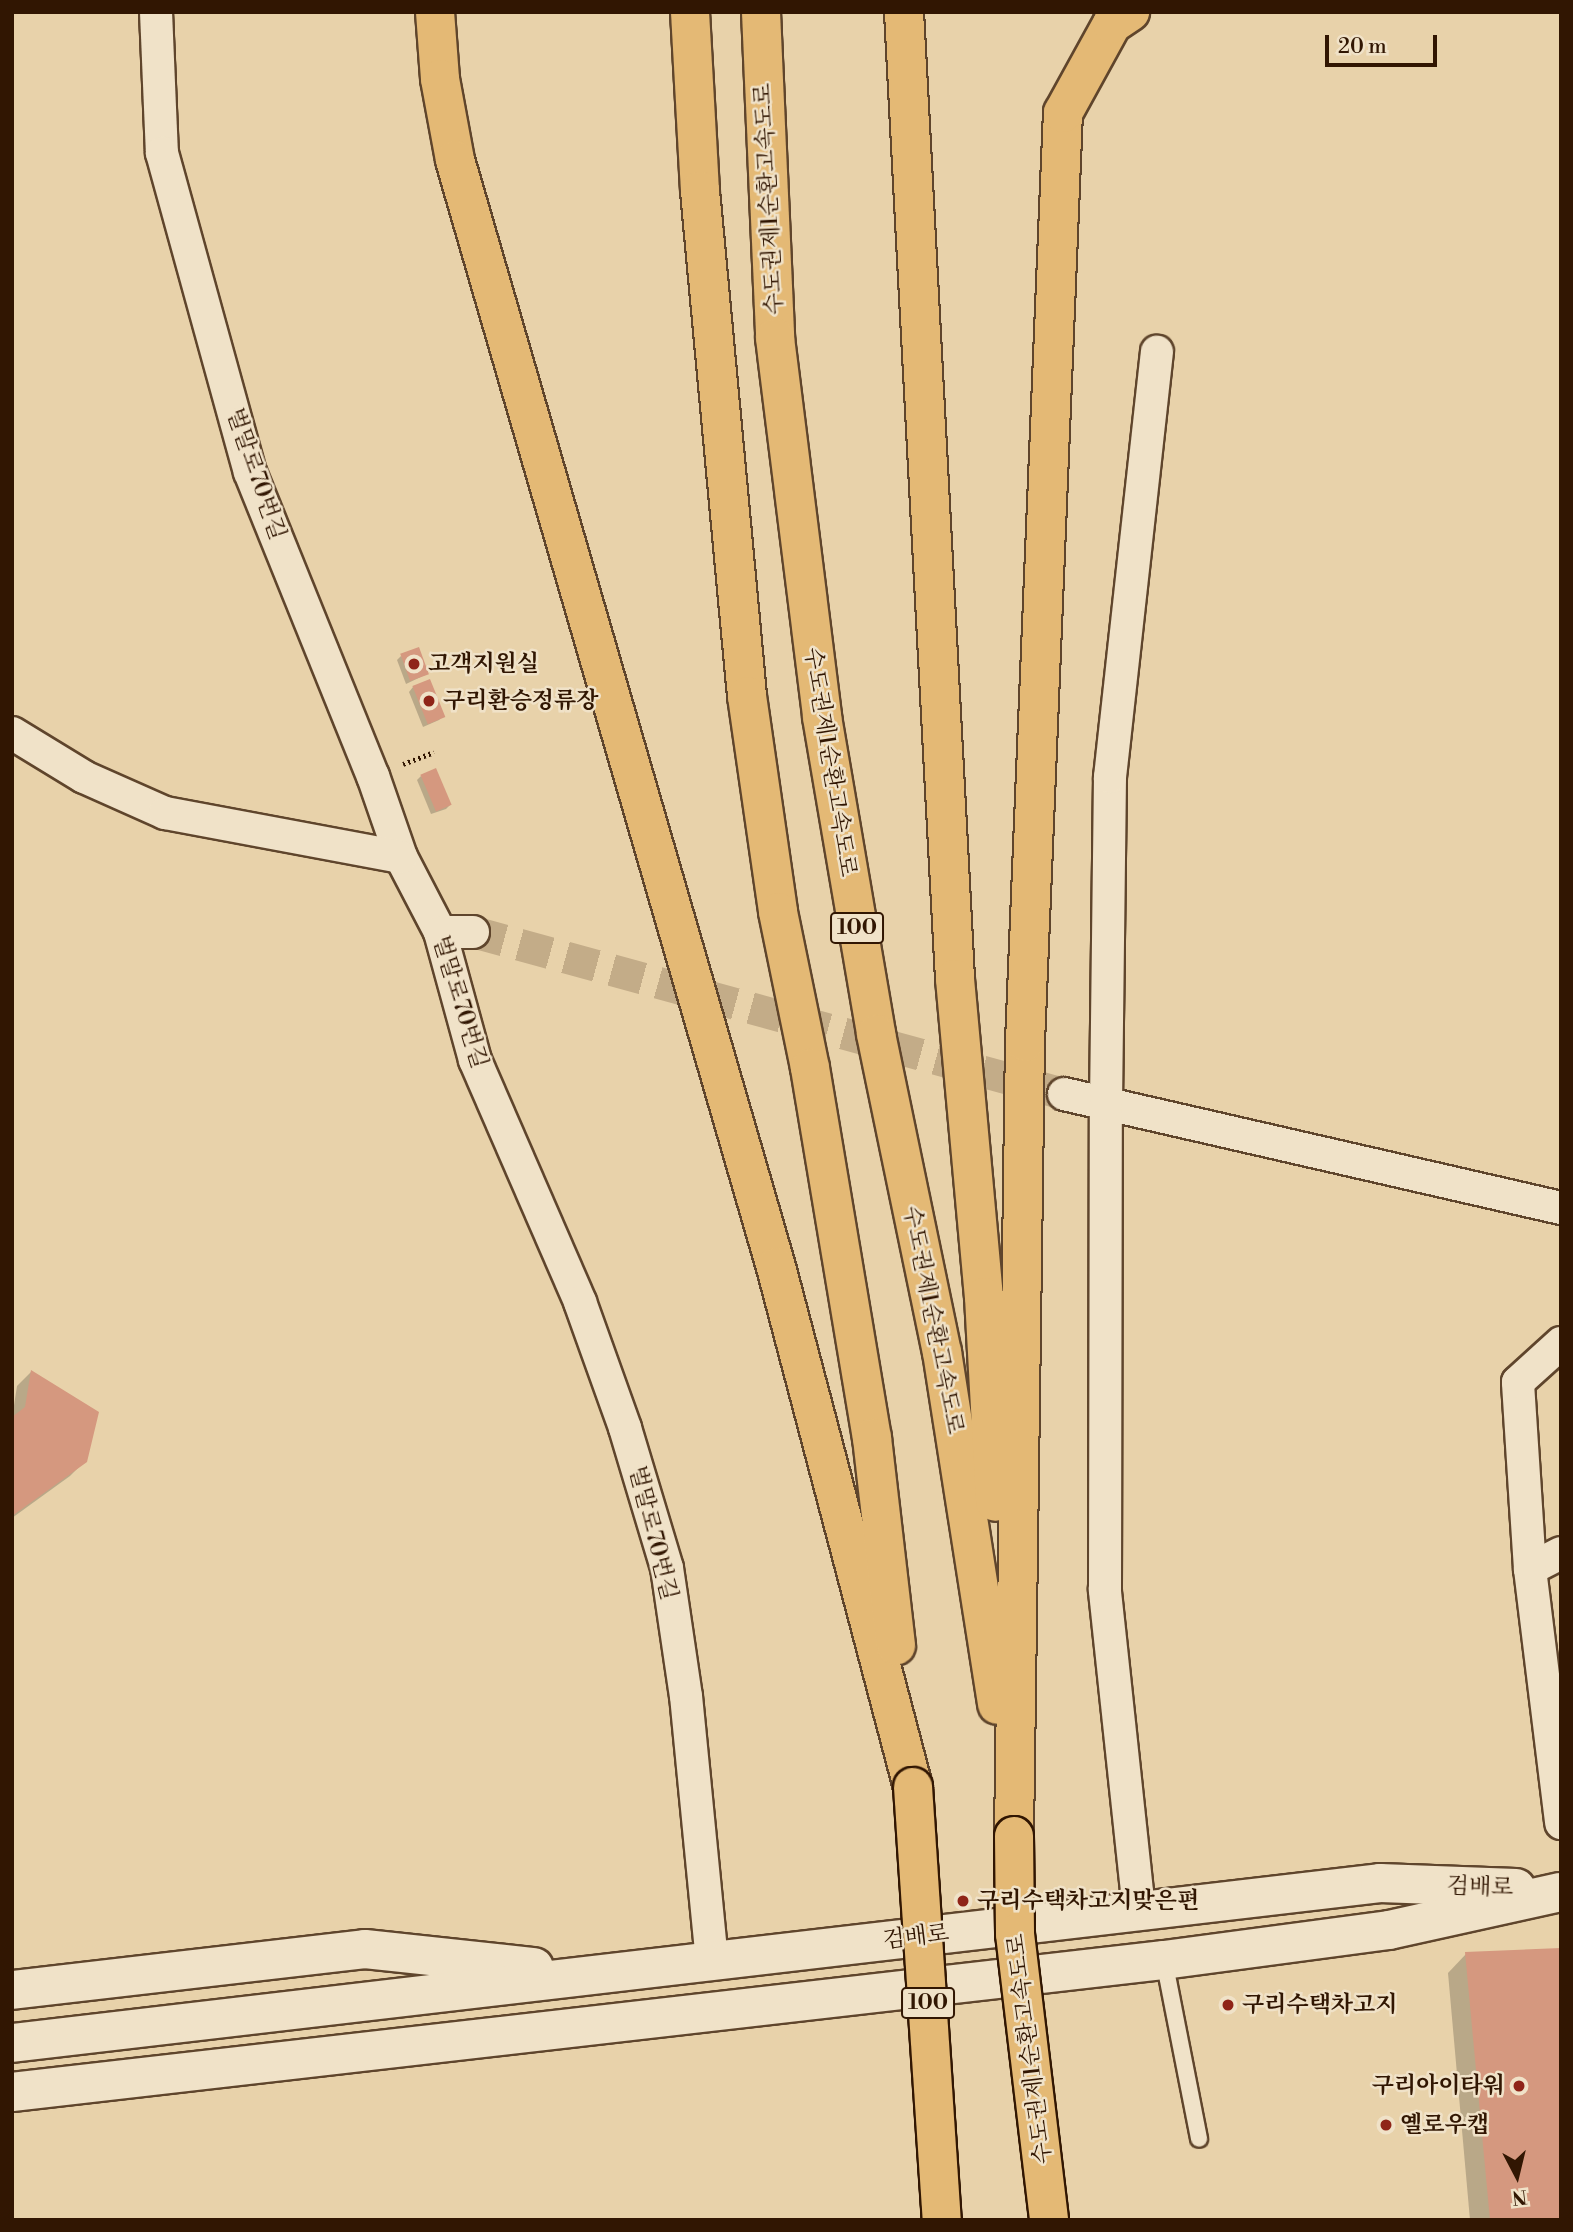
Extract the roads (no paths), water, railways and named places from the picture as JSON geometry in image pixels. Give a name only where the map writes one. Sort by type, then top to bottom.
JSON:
[{"type":"highway","name":"100","points":[[435,12],[440,79],[455,160],[776,1267],[913,1787]]},
{"type":"highway","name":"100","points":[[690,12],[700,191],[747,696],[778,912],[810,1068],[872,1438],[913,1787],[942,2220]]},
{"type":"highway","name":"수도권제1순환고속도로","points":[[761,12],[775,338],[820,703],[876,1034],[942,1352],[981,1592],[1014,1836]]},
{"type":"highway","name":"수도권제1순환고속도로","points":[[904,12],[955,979],[984,1297],[1014,1836],[1015,1934],[1049,2220]]},
{"type":"highway","points":[[1014,1836],[1025,1042],[1062,113],[1112,24],[1130,12]]},
{"type":"street","name":"벌말로70번길","points":[[156,12],[162,153],[250,472],[373,776],[401,857],[440,932],[475,1060],[580,1302],[625,1427],[667,1568],[686,1696],[712,1962]]},
{"type":"street","points":[[1139,1910],[1105,1590],[1106,1104],[1110,777],[1157,352]]},
{"type":"street","points":[[12,733],[84,777],[165,813],[401,857]]},
{"type":"street","points":[[440,932],[473,932]]},
{"type":"street","points":[[1064,1094],[1561,1208]]},
{"type":"street","points":[[1561,1343],[1518,1382],[1530,1569],[1561,1823]]},
{"type":"street","points":[[1530,1569],[1561,1553]]},
{"type":"street","name":"검배로","points":[[606,1974],[1380,1882],[1561,1891]]},
{"type":"street","name":"검배로","points":[[611,2022],[1164,1960],[1389,1930],[1561,1891]]},
{"type":"street","points":[[12,1990],[365,1949],[606,1974]]},
{"type":"street","points":[[12,2043],[606,1974]]},
{"type":"street","points":[[12,2092],[611,2022]]},
{"type":"street","points":[[12,2119],[370,2075],[611,2022]]},
{"type":"lane","points":[[1164,1960],[1199,2139]]},
{"type":"tunnel","points":[[473,932],[1064,1094]]},
{"type":"place","name":"고객지원실","points":[[414,664]]},
{"type":"place","name":"구리환승정류장","points":[[429,701]]},
{"type":"place","name":"구리수택차고지맞은편","points":[[963,1901]]},
{"type":"place","name":"구리수택차고지","points":[[1228,2005]]},
{"type":"place","name":"구리아이타워","points":[[1519,2086]]},
{"type":"place","name":"옐로우캡","points":[[1386,2125]]}]
